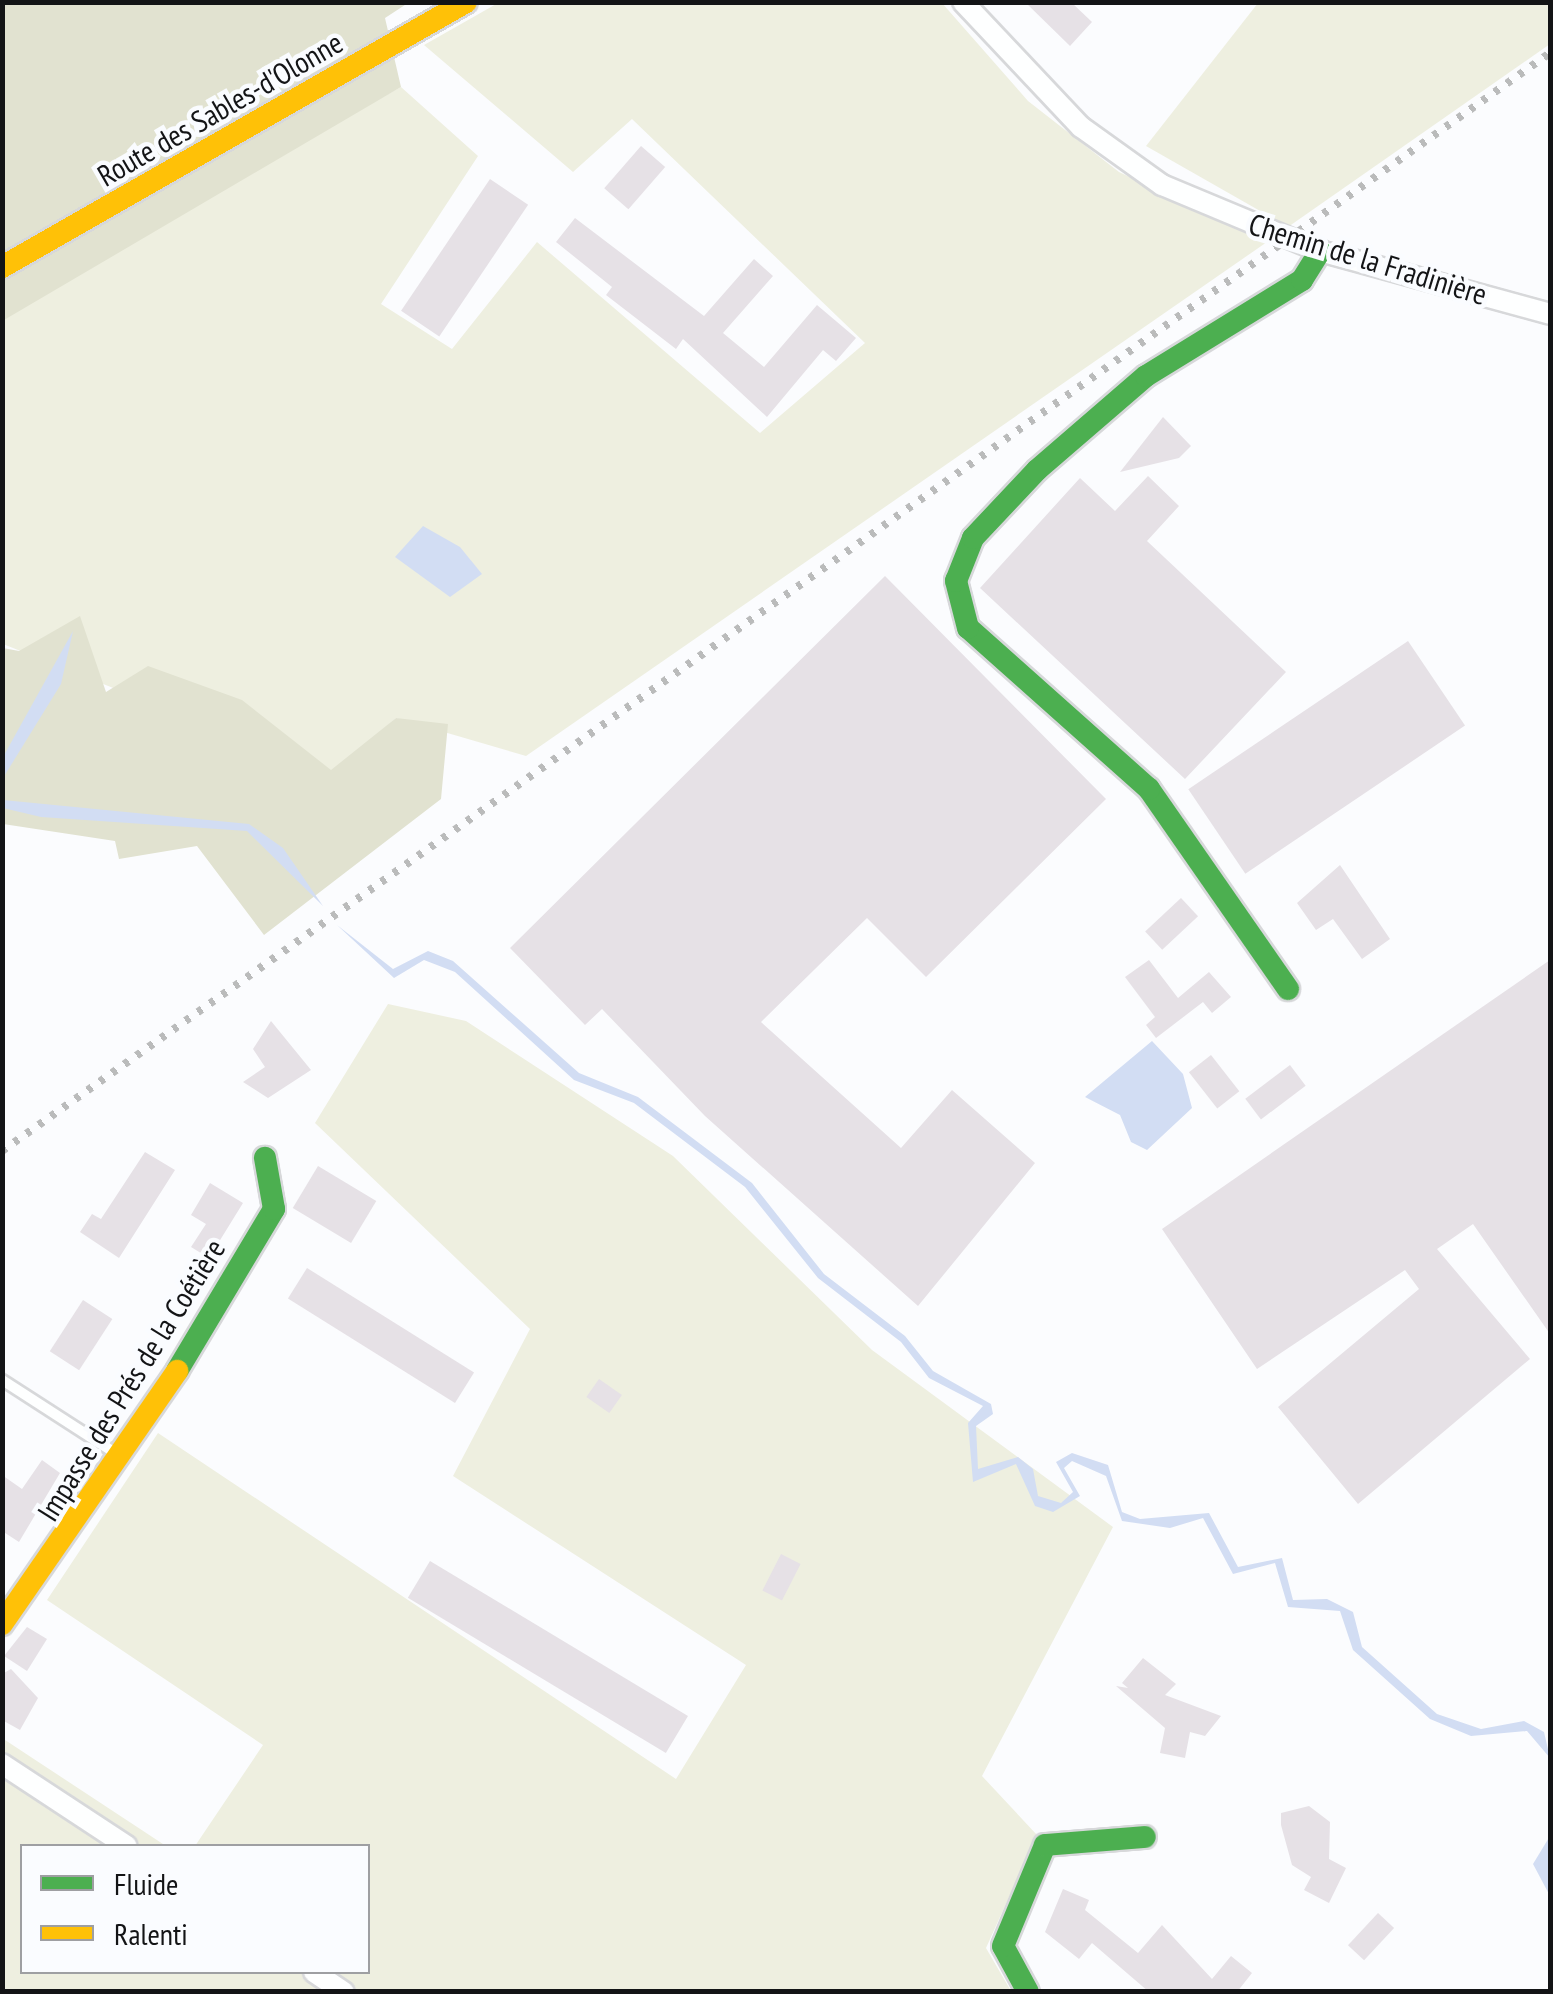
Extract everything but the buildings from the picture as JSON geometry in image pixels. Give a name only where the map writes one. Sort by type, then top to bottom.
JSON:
[{"type":"street","name":"Route des Sables-d'Olonne","points":[[2,267],[466,2]]},
{"type":"street","name":"Chemin de la Fradinière","points":[[963,2],[1109,152],[1188,199],[1320,251],[1550,314]]},
{"type":"street","points":[[1288,990],[1149,789],[968,628],[956,581],[973,538],[1037,470],[1146,376],[1302,280],[1320,251]]},
{"type":"street","name":"Impasse des Prés de la Coétière","points":[[2,1624],[124,1459],[274,1209],[265,1158]]},
{"type":"street","points":[[2,1764],[124,1844]]},
{"type":"street","points":[[1028,1992],[1002,1946],[1045,1845],[1145,1837]]},
{"type":"street","points":[[317,1974],[344,1992]]},
{"type":"lane","points":[[2,1380],[124,1459]]},
{"type":"shaded area","points":[[498,3],[942,3],[1028,101],[1119,172],[1267,242],[526,756],[396,718],[331,775],[3,644],[2,309],[401,87],[478,156],[381,304],[452,349],[537,242],[760,433],[865,343],[632,119],[573,172],[424,45]]},
{"type":"shaded area","points":[[1258,3],[1550,3],[1550,44],[1288,227],[1146,146]]},
{"type":"shaded area","points":[[388,1004],[466,1021],[673,1156],[872,1350],[1113,1527],[982,1776],[1037,1835],[986,1948],[1011,1991],[3,1991],[2,1738],[163,1844],[20,1844],[20,1974],[370,1974],[370,1844],[196,1844],[263,1745],[47,1600],[158,1433],[676,1779],[746,1665],[453,1476],[530,1329],[315,1123]]},
{"type":"green space","points":[[3,3],[408,3],[385,18],[401,87],[4,320]]},
{"type":"green space","points":[[80,616],[106,692],[148,666],[242,700],[331,770],[396,718],[448,724],[441,799],[264,935],[197,846],[119,859],[115,841],[3,824],[3,648],[19,651]]},
{"type":"water","points":[[423,526],[460,547],[482,574],[450,597],[395,557]]},
{"type":"water","points":[[73,631],[61,684],[3,778],[3,757]]},
{"type":"water","points":[[3,800],[249,824],[283,848],[323,906],[247,831],[41,817],[3,808]]},
{"type":"water","points":[[337,925],[393,969],[428,951],[453,961],[579,1073],[638,1097],[752,1183],[824,1274],[905,1336],[933,1371],[991,1404],[993,1414],[976,1426],[978,1469],[1018,1457],[1033,1469],[1038,1496],[1061,1503],[1073,1492],[1056,1462],[1072,1453],[1108,1465],[1122,1512],[1140,1519],[1209,1513],[1238,1567],[1282,1558],[1293,1600],[1327,1599],[1353,1612],[1362,1647],[1437,1714],[1481,1729],[1524,1721],[1544,1732],[1550,1758],[1527,1731],[1471,1736],[1430,1719],[1353,1650],[1340,1611],[1288,1607],[1275,1563],[1233,1574],[1203,1518],[1170,1528],[1122,1521],[1106,1476],[1072,1461],[1064,1468],[1080,1496],[1053,1512],[1035,1506],[1016,1464],[973,1482],[968,1423],[983,1406],[929,1378],[901,1342],[818,1278],[745,1187],[634,1103],[574,1080],[455,972],[424,960],[394,978]]},
{"type":"water","points":[[1152,1041],[1183,1074],[1192,1108],[1147,1150],[1131,1142],[1120,1115],[1085,1097]]},
{"type":"water","points":[[1550,1836],[1550,1896],[1533,1864]]},
{"type":"railway","points":[[2,1151],[1550,53]]},
{"type":"traffic: fast","points":[[1288,989],[1149,789],[968,628],[956,581],[973,538],[1037,470],[1146,376],[1302,280],[1320,251]]},
{"type":"traffic: fast","points":[[177,1371],[274,1209],[265,1158]]},
{"type":"traffic: fast","points":[[1028,1992],[1003,1946],[1045,1845],[1145,1837]]},
{"type":"traffic: slow","points":[[2,267],[466,2]]},
{"type":"traffic: slow","points":[[2,1624],[177,1371]]}]
